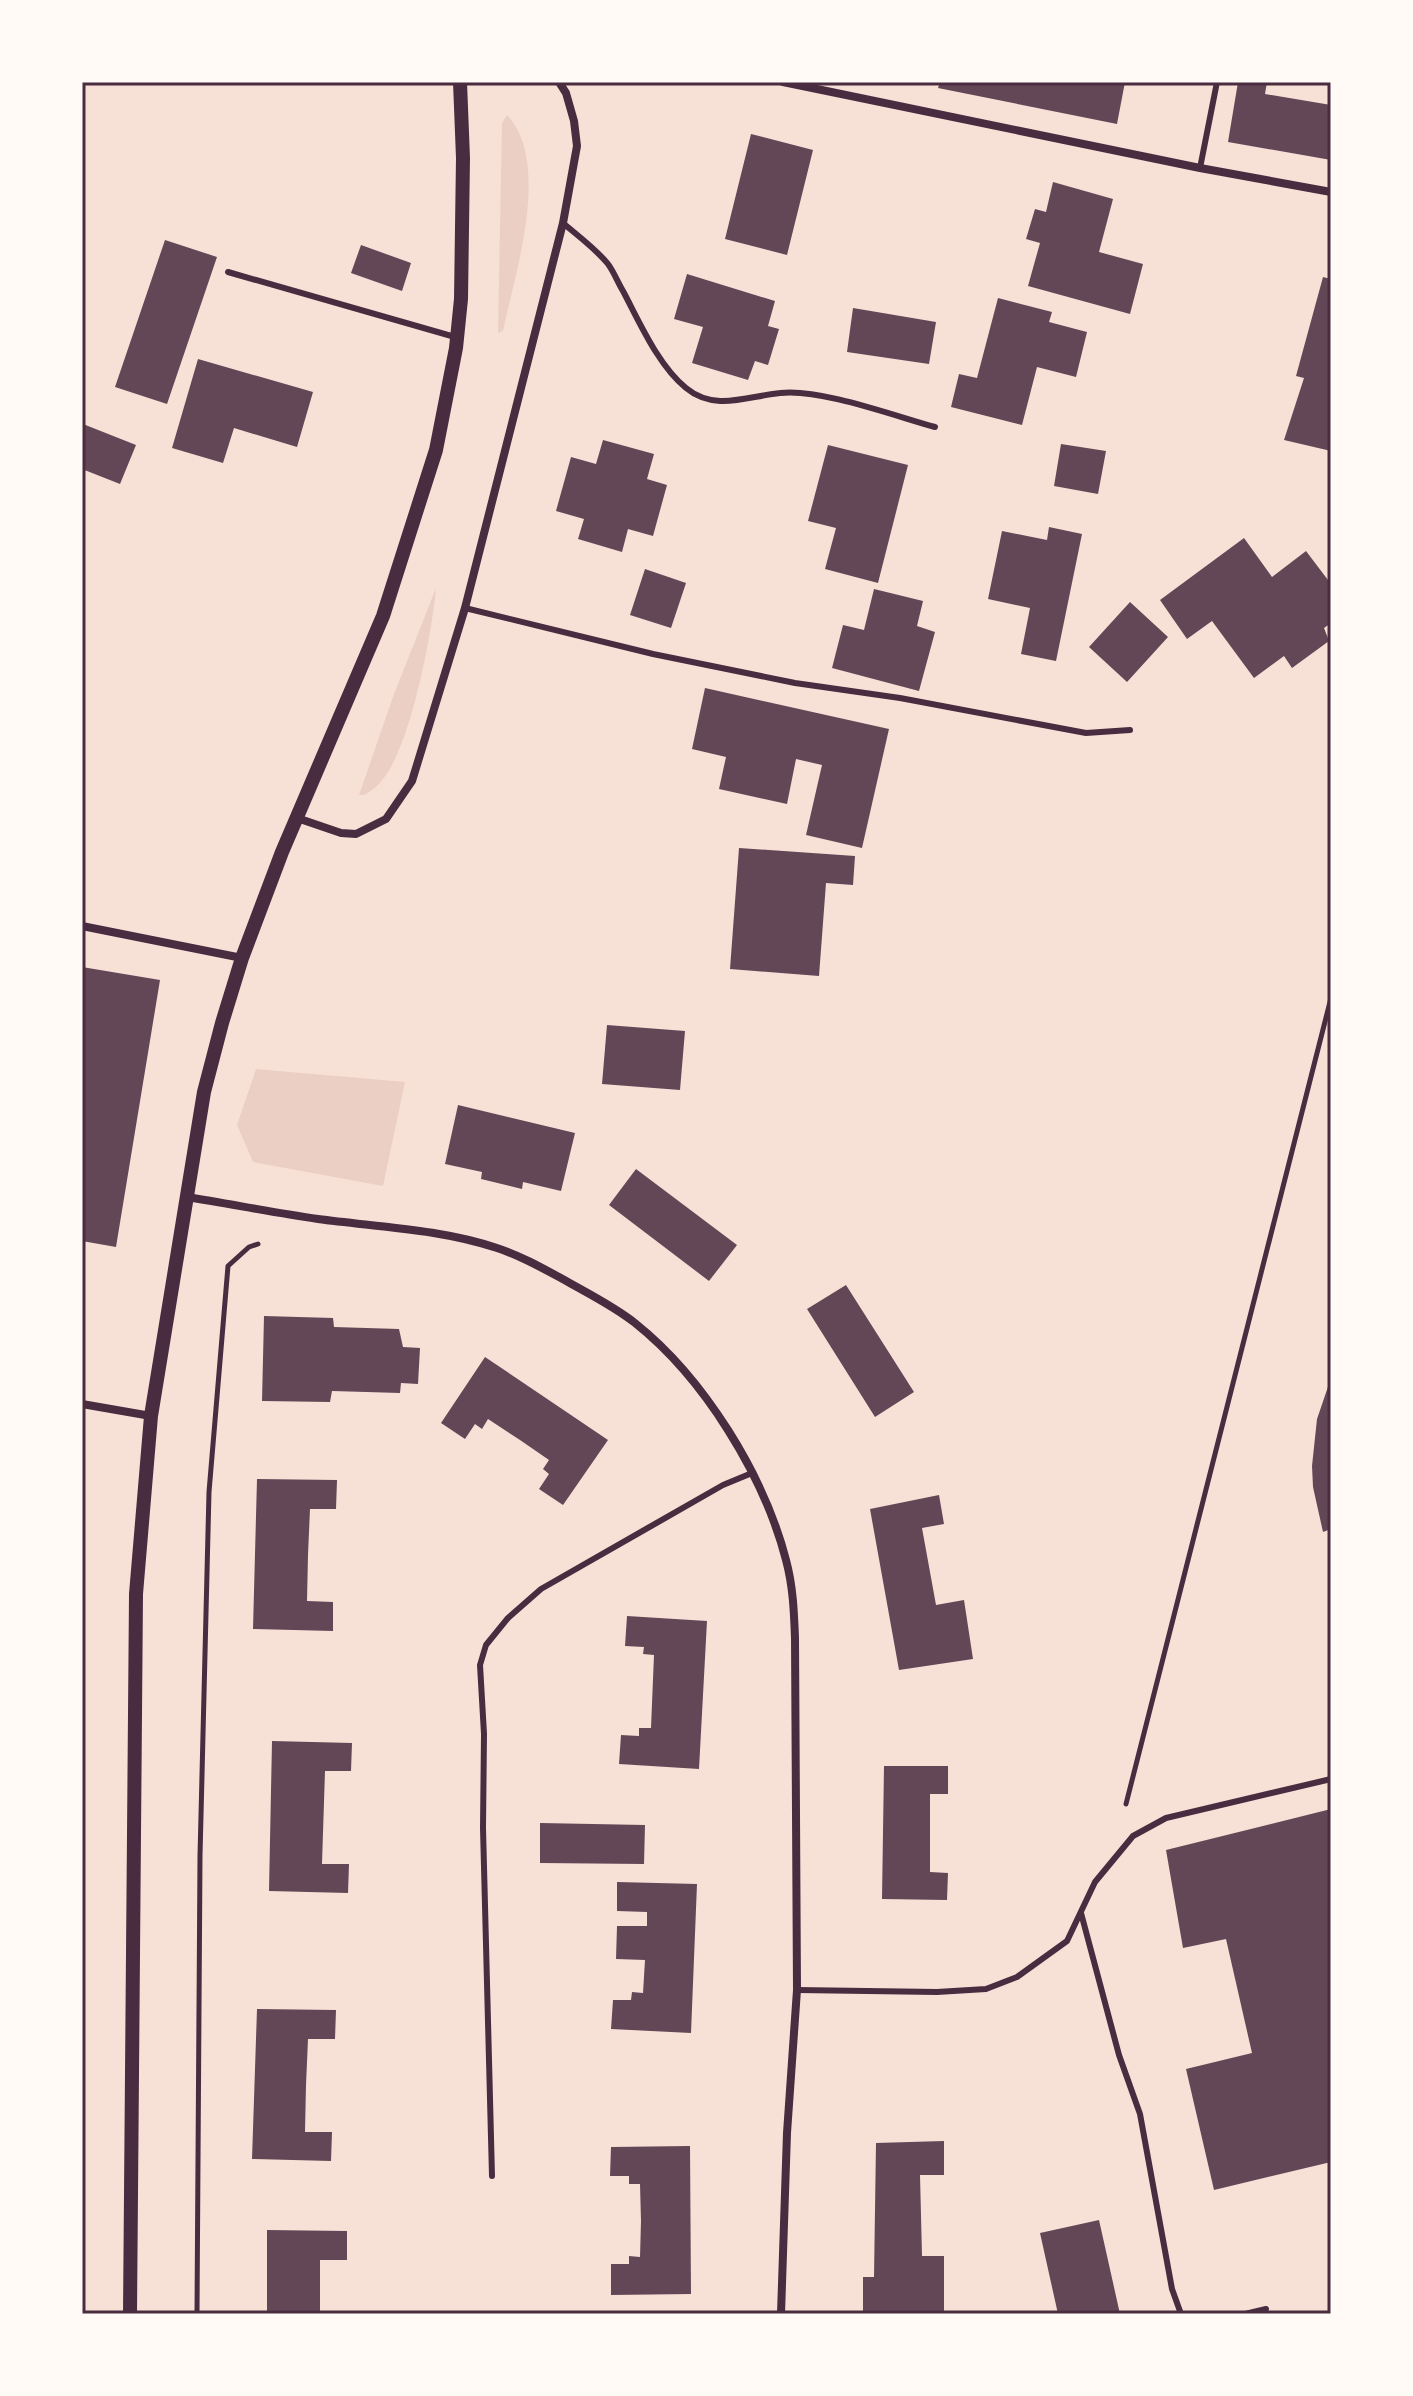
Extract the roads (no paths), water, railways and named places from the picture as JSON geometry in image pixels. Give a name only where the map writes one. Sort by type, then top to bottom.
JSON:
[{"type":"street","points":[[130,2314],[136,1594],[151,1416],[204,1092],[242,958],[297,818],[383,616],[436,450],[458,338],[462,234],[460,82]]},
{"type":"street","points":[[297,818],[341,833],[356,834],[386,819],[412,781],[465,608],[563,223],[577,146],[574,121],[566,93],[559,82]]},
{"type":"street","points":[[783,82],[1331,192]]},
{"type":"street","points":[[82,926],[126,932],[242,958]]},
{"type":"street","points":[[187,1197],[461,1238],[528,1260],[636,1324],[691,1377],[752,1473],[778,1534],[794,1600],[797,1990],[787,2133],[781,2314]]},
{"type":"street","points":[[82,1404],[151,1416]]},
{"type":"lane","points":[[1200,168],[1217,82]]},
{"type":"lane","points":[[563,223],[608,264],[642,327],[686,389],[718,402],[781,393],[812,395],[935,427]]},
{"type":"lane","points":[[228,272],[458,338]]},
{"type":"lane","points":[[465,608],[653,654],[795,683],[900,698],[1086,733],[1130,730]]},
{"type":"lane","points":[[492,2176],[480,1665],[486,1645],[508,1618],[541,1589],[723,1485],[752,1473]]},
{"type":"lane","points":[[797,1990],[937,1992],[986,1989],[1017,1977],[1067,1941],[1095,1882],[1133,1836],[1166,1818],[1331,1779]]},
{"type":"lane","points":[[1081,1913],[1119,2055],[1140,2114],[1172,2289],[1181,2314]]},
{"type":"lane","points":[[1245,2314],[1266,2309]]}]
